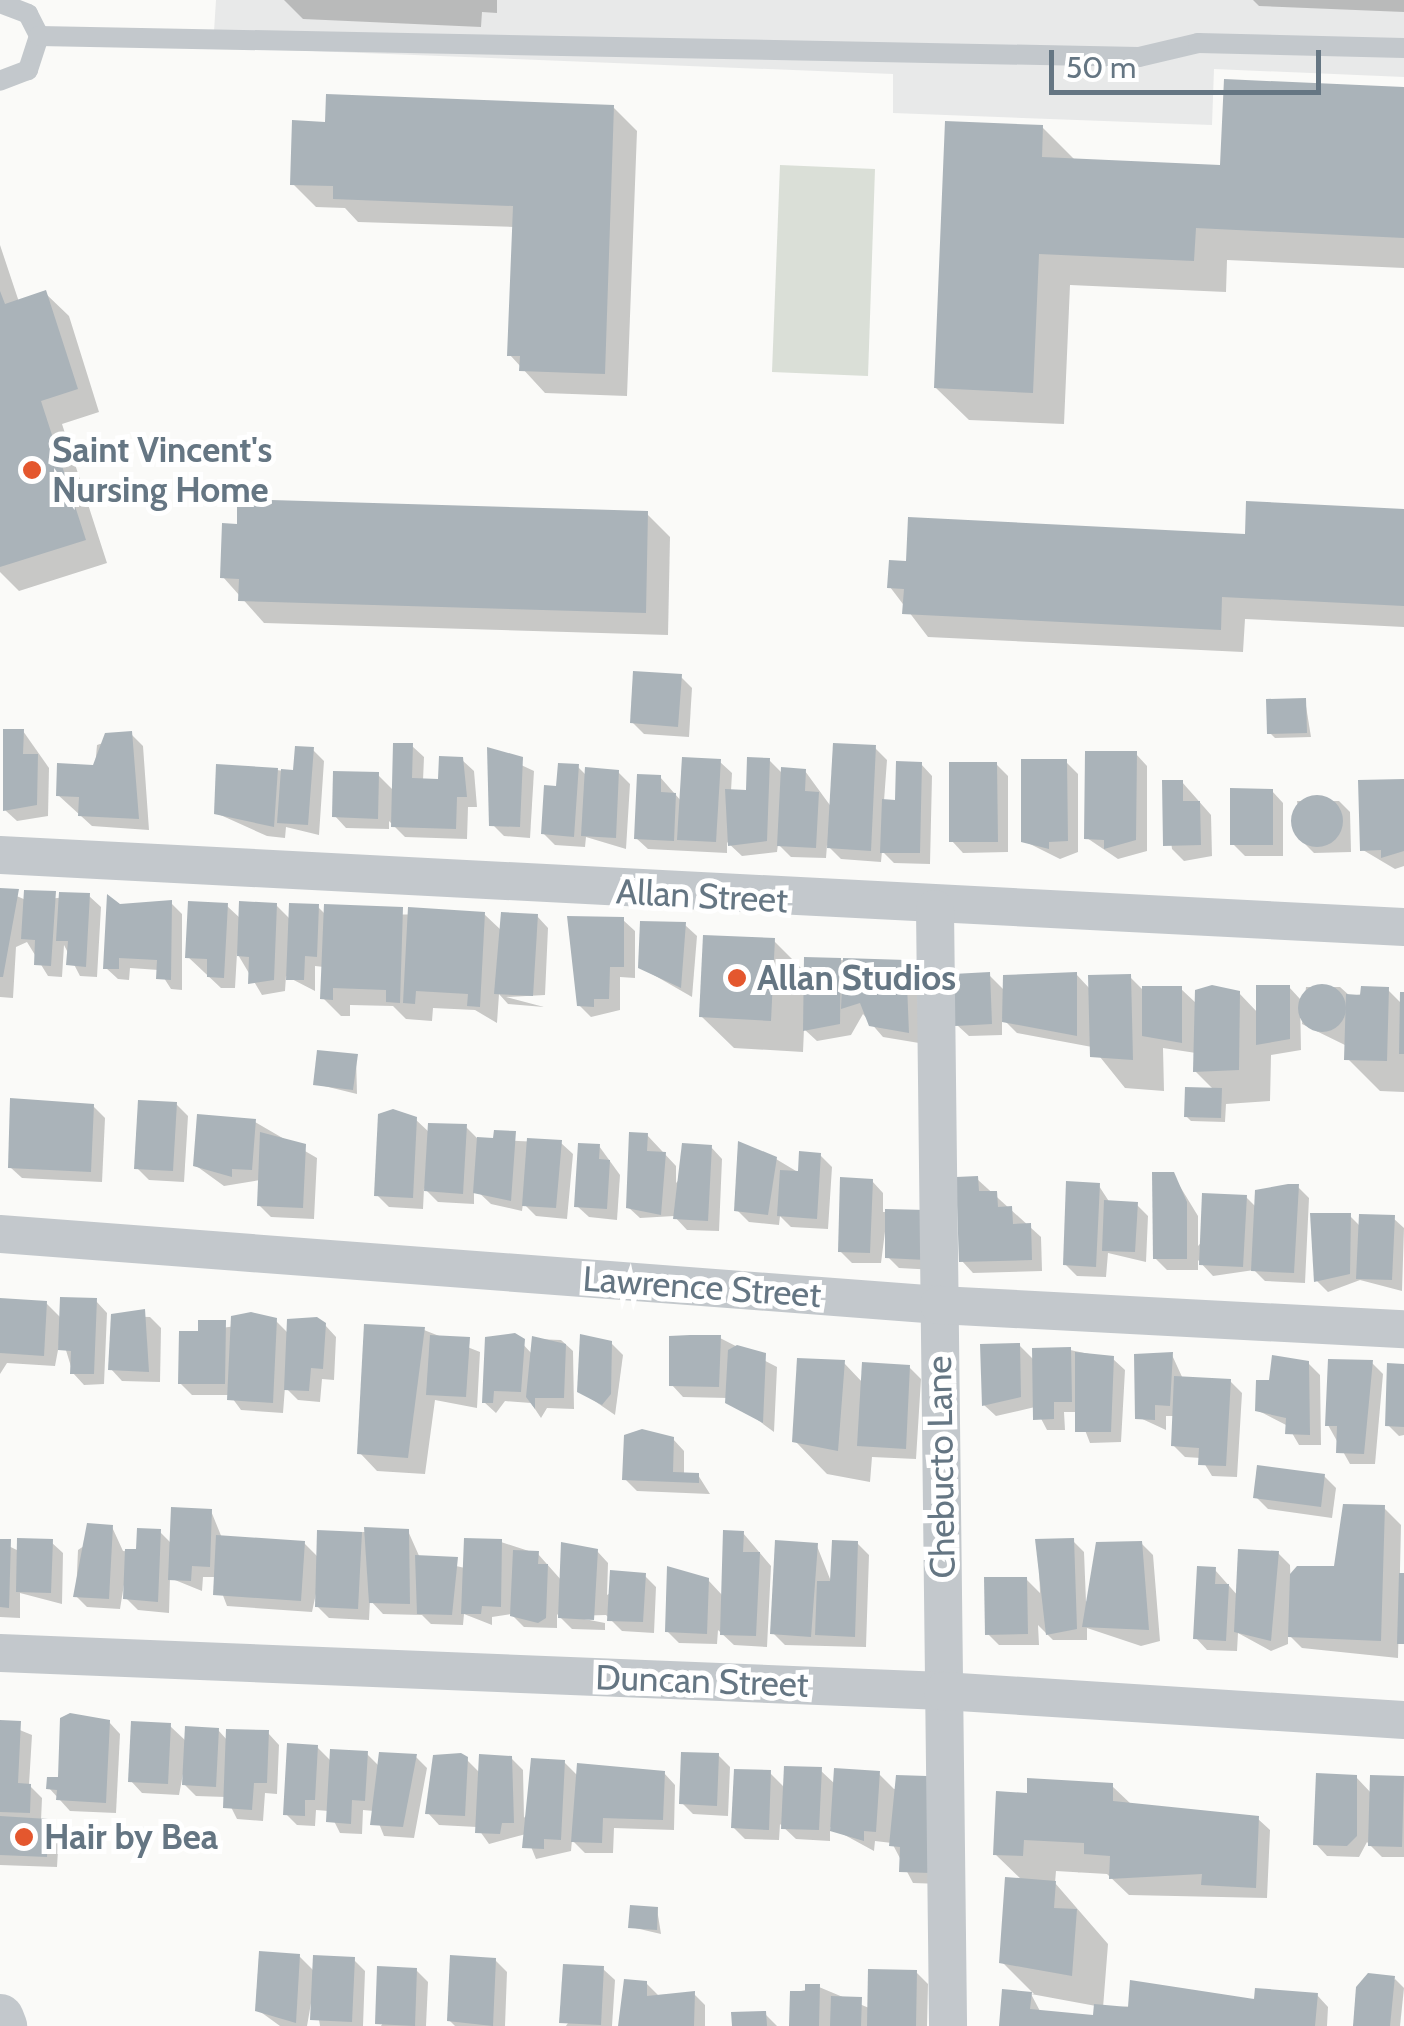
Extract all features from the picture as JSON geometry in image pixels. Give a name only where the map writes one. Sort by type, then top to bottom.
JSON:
[{"type":"street","name":"Allan Street","points":[[0,855],[936,909],[1404,927]]},
{"type":"street","name":"Chebucto Lane","points":[[936,909],[948,2026]]},
{"type":"street","name":"Lawrence Street","points":[[0,1234],[938,1305],[1404,1329]]},
{"type":"street","name":"Duncan Street","points":[[0,1654],[944,1691],[1404,1720]]},
{"type":"street","points":[[0,2018],[3,2026]]},
{"type":"lane","points":[[11,3],[40,36],[1139,58],[1198,43],[1404,48]]},
{"type":"lane","points":[[0,81],[28,70],[40,36]]},
{"type":"shaded area","points":[[216,0],[1404,0],[1404,77],[1214,69],[1212,125],[893,113],[893,74],[213,47]]},
{"type":"shaded area","points":[[780,165],[875,169],[868,376],[772,372]]},
{"type":"building","points":[[1224,79],[1404,87],[1404,238],[1196,228],[1194,261],[1039,254],[1033,393],[934,388],[945,121],[1043,125],[1042,157],[1220,165]]},
{"type":"building","points":[[326,94],[614,105],[605,374],[519,371],[520,356],[507,356],[513,206],[333,199],[333,186],[290,185],[292,120],[325,122]]},
{"type":"building","name":"Saint Vincent's Nursing Home","points":[[46,290],[78,389],[41,401],[86,540],[0,567],[0,291],[5,304]]},
{"type":"building","points":[[237,499],[648,511],[646,613],[238,601],[239,579],[220,578],[222,523],[237,524]]},
{"type":"building","points":[[1246,501],[1404,509],[1404,606],[1222,597],[1221,630],[902,614],[904,589],[887,588],[889,560],[906,561],[908,517],[1245,534]]},
{"type":"building","points":[[633,671],[682,674],[678,727],[630,723]]},
{"type":"building","points":[[1306,698],[1307,733],[1267,734],[1266,699]]},
{"type":"building","points":[[3,729],[24,729],[23,754],[38,754],[37,805],[3,811]]},
{"type":"building","points":[[132,731],[139,819],[78,816],[79,797],[56,796],[57,763],[93,765],[105,733]]},
{"type":"building","points":[[393,743],[413,743],[412,778],[438,779],[439,756],[463,757],[467,797],[457,797],[456,829],[391,827]]},
{"type":"building","points":[[833,743],[876,745],[871,851],[827,848]]},
{"type":"building","points":[[295,746],[314,747],[308,825],[277,823],[281,769],[293,770]]},
{"type":"building","points":[[487,747],[523,757],[520,827],[489,826]]},
{"type":"building","points":[[1085,751],[1137,751],[1136,840],[1104,849],[1104,840],[1084,839]]},
{"type":"building","points":[[682,757],[721,759],[716,842],[677,840]]},
{"type":"building","points":[[747,757],[770,758],[767,841],[728,846],[725,789],[746,790]]},
{"type":"building","points":[[1021,759],[1067,759],[1068,841],[1049,842],[1049,849],[1021,842]]},
{"type":"building","points":[[896,761],[922,762],[920,853],[880,853],[882,799],[895,800]]},
{"type":"building","points":[[949,762],[997,762],[998,842],[949,842]]},
{"type":"building","points":[[558,763],[579,764],[574,837],[541,834],[544,785],[556,786]]},
{"type":"building","points":[[216,764],[278,768],[274,827],[214,814]]},
{"type":"building","points":[[585,767],[619,770],[616,838],[581,836]]},
{"type":"building","points":[[781,767],[806,769],[805,791],[819,792],[816,848],[777,846]]},
{"type":"building","points":[[333,771],[379,772],[378,819],[332,817]]},
{"type":"building","points":[[637,774],[661,775],[661,792],[676,793],[674,841],[634,839]]},
{"type":"building","points":[[1404,779],[1404,851],[1381,858],[1381,850],[1360,851],[1358,780]]},
{"type":"building","points":[[1162,780],[1183,780],[1183,801],[1200,801],[1201,845],[1163,846]]},
{"type":"building","points":[[1230,788],[1273,789],[1273,845],[1230,845]]},
{"type":"building","points":[[1317,795],[1335,803],[1343,821],[1335,839],[1317,847],[1299,839],[1291,821],[1299,803]]},
{"type":"building","points":[[0,888],[19,889],[3,977],[0,977]]},
{"type":"building","points":[[24,890],[56,891],[51,966],[34,965],[35,940],[21,939]]},
{"type":"building","points":[[59,892],[90,893],[86,967],[66,965],[68,941],[56,941]]},
{"type":"building","points":[[107,894],[120,904],[172,900],[171,980],[156,979],[157,960],[119,958],[119,969],[103,969]]},
{"type":"building","points":[[188,901],[228,903],[224,978],[207,977],[207,959],[185,958]]},
{"type":"building","points":[[239,901],[277,903],[274,980],[248,984],[249,957],[237,956]]},
{"type":"building","points":[[289,903],[319,904],[317,957],[305,956],[304,980],[286,980]]},
{"type":"building","points":[[324,904],[403,907],[400,1003],[386,1002],[386,990],[333,988],[333,1000],[320,999]]},
{"type":"building","points":[[408,907],[485,912],[480,1007],[467,1006],[468,994],[416,991],[415,1004],[403,1003]]},
{"type":"building","points":[[501,912],[538,914],[533,996],[494,994]]},
{"type":"building","points":[[567,916],[624,917],[624,967],[610,967],[609,999],[594,999],[594,1007],[577,1006]]},
{"type":"building","points":[[640,921],[686,922],[681,988],[638,968]]},
{"type":"building","name":"Allan Studios","points":[[703,935],[775,938],[771,1021],[699,1017]]},
{"type":"building","points":[[804,957],[841,958],[840,1024],[803,1031]]},
{"type":"building","points":[[843,958],[906,960],[909,1033],[869,1026],[860,1003],[841,1009]]},
{"type":"building","points":[[990,972],[992,1024],[955,1026],[953,974]]},
{"type":"building","points":[[1077,972],[1077,1036],[1002,1022],[1003,975]]},
{"type":"building","points":[[1131,974],[1133,1060],[1090,1057],[1088,975]]},
{"type":"building","points":[[1322,984],[1339,991],[1346,1008],[1339,1025],[1322,1032],[1305,1025],[1298,1008],[1305,991]]},
{"type":"building","points":[[1212,985],[1240,991],[1239,1070],[1193,1072],[1195,990]]},
{"type":"building","points":[[1256,985],[1290,985],[1290,1039],[1256,1045]]},
{"type":"building","points":[[1142,986],[1182,986],[1182,1043],[1142,1036]]},
{"type":"building","points":[[1361,986],[1389,987],[1387,1061],[1344,1060],[1346,994],[1360,995]]},
{"type":"building","points":[[1400,992],[1404,992],[1404,1054],[1399,1054]]},
{"type":"building","points":[[317,1050],[358,1054],[353,1090],[313,1085]]},
{"type":"building","points":[[1185,1087],[1222,1088],[1221,1118],[1184,1117]]},
{"type":"building","points":[[10,1098],[94,1104],[91,1172],[8,1168]]},
{"type":"building","points":[[138,1100],[177,1102],[173,1171],[134,1169]]},
{"type":"building","points":[[393,1109],[417,1117],[413,1198],[374,1196],[378,1114]]},
{"type":"building","points":[[197,1114],[256,1119],[252,1170],[232,1169],[232,1177],[193,1166]]},
{"type":"building","points":[[428,1123],[467,1124],[463,1194],[424,1191]]},
{"type":"building","points":[[494,1130],[516,1131],[511,1201],[473,1193],[477,1137],[493,1138]]},
{"type":"building","points":[[260,1132],[306,1144],[303,1208],[257,1206]]},
{"type":"building","points":[[629,1132],[648,1133],[647,1151],[666,1152],[661,1215],[626,1208]]},
{"type":"building","points":[[527,1138],[562,1140],[556,1208],[522,1206]]},
{"type":"building","points":[[738,1141],[777,1157],[768,1215],[734,1211]]},
{"type":"building","points":[[578,1143],[600,1144],[599,1159],[610,1160],[607,1209],[574,1207]]},
{"type":"building","points":[[682,1143],[712,1145],[708,1221],[673,1219]]},
{"type":"building","points":[[799,1151],[821,1153],[817,1219],[777,1216],[780,1170],[798,1171]]},
{"type":"building","points":[[1152,1172],[1174,1172],[1187,1202],[1187,1259],[1153,1259]]},
{"type":"building","points":[[978,1176],[979,1191],[997,1191],[998,1207],[1012,1206],[1013,1224],[1031,1223],[1032,1260],[959,1262],[956,1177]]},
{"type":"building","points":[[840,1177],[873,1179],[870,1253],[838,1252]]},
{"type":"building","points":[[1066,1181],[1100,1183],[1096,1267],[1063,1265]]},
{"type":"building","points":[[1299,1184],[1294,1273],[1251,1271],[1255,1190]]},
{"type":"building","points":[[1202,1193],[1247,1195],[1243,1267],[1199,1265]]},
{"type":"building","points":[[1104,1200],[1138,1202],[1135,1252],[1102,1251]]},
{"type":"building","points":[[885,1209],[926,1210],[926,1260],[885,1258]]},
{"type":"building","points":[[1310,1213],[1351,1213],[1350,1274],[1314,1282]]},
{"type":"building","points":[[1359,1214],[1395,1215],[1392,1280],[1356,1279]]},
{"type":"building","points":[[60,1297],[97,1298],[94,1374],[70,1374],[71,1351],[58,1350]]},
{"type":"building","points":[[0,1298],[47,1301],[44,1356],[0,1353]]},
{"type":"building","points":[[145,1309],[149,1372],[108,1370],[111,1314]]},
{"type":"building","points":[[251,1312],[277,1318],[273,1403],[227,1400],[231,1316]]},
{"type":"building","points":[[317,1317],[326,1323],[323,1369],[311,1368],[309,1391],[284,1390],[287,1319]]},
{"type":"building","points":[[198,1320],[226,1320],[225,1384],[178,1384],[179,1331],[198,1331]]},
{"type":"building","points":[[364,1324],[425,1327],[408,1458],[357,1454]]},
{"type":"building","points":[[515,1333],[525,1339],[521,1392],[494,1391],[493,1403],[482,1403],[485,1337]]},
{"type":"building","points":[[580,1334],[612,1341],[611,1394],[602,1405],[577,1392]]},
{"type":"building","points":[[430,1335],[470,1337],[466,1397],[426,1395]]},
{"type":"building","points":[[721,1335],[719,1387],[669,1386],[669,1336]]},
{"type":"building","points":[[532,1336],[566,1344],[564,1398],[535,1398],[535,1409],[526,1397]]},
{"type":"building","points":[[1020,1343],[1021,1397],[982,1406],[980,1344]]},
{"type":"building","points":[[737,1345],[766,1353],[763,1423],[725,1403],[728,1350]]},
{"type":"building","points":[[1071,1347],[1072,1402],[1054,1402],[1054,1419],[1033,1420],[1032,1348]]},
{"type":"building","points":[[1075,1352],[1114,1356],[1111,1432],[1075,1432]]},
{"type":"building","points":[[1173,1352],[1170,1406],[1155,1405],[1155,1420],[1135,1419],[1134,1354]]},
{"type":"building","points":[[1272,1355],[1309,1361],[1310,1435],[1285,1434],[1286,1418],[1255,1411],[1256,1380],[1269,1380]]},
{"type":"building","points":[[797,1358],[845,1360],[838,1451],[792,1442]]},
{"type":"building","points":[[1328,1359],[1373,1360],[1364,1454],[1336,1453],[1337,1426],[1325,1426]]},
{"type":"building","points":[[862,1362],[910,1365],[906,1449],[857,1446]]},
{"type":"building","points":[[1387,1363],[1404,1364],[1404,1427],[1385,1426]]},
{"type":"building","points":[[1174,1376],[1231,1379],[1226,1466],[1198,1465],[1199,1448],[1171,1446]]},
{"type":"building","points":[[642,1429],[674,1437],[673,1472],[699,1473],[699,1483],[622,1480],[624,1435]]},
{"type":"building","points":[[1257,1465],[1325,1474],[1321,1507],[1253,1498]]},
{"type":"building","points":[[1343,1504],[1385,1505],[1381,1641],[1288,1637],[1290,1574],[1297,1566],[1334,1566]]},
{"type":"building","points":[[171,1507],[212,1509],[210,1567],[192,1566],[191,1581],[168,1580]]},
{"type":"building","points":[[87,1523],[113,1525],[109,1599],[73,1597]]},
{"type":"building","points":[[364,1527],[409,1529],[410,1604],[369,1603]]},
{"type":"building","points":[[137,1528],[161,1529],[158,1602],[123,1599],[125,1549],[136,1549]]},
{"type":"building","points":[[317,1530],[362,1532],[358,1609],[315,1607]]},
{"type":"building","points":[[723,1530],[744,1531],[743,1552],[760,1552],[756,1636],[720,1635]]},
{"type":"building","points":[[216,1535],[305,1541],[301,1601],[213,1595]]},
{"type":"building","points":[[17,1538],[53,1539],[51,1593],[16,1592]]},
{"type":"building","points":[[464,1538],[502,1539],[501,1607],[482,1606],[481,1614],[461,1614]]},
{"type":"building","points":[[1074,1538],[1077,1629],[1046,1635],[1035,1539]]},
{"type":"building","points":[[0,1539],[11,1539],[9,1608],[0,1607]]},
{"type":"building","points":[[775,1540],[818,1543],[811,1637],[770,1634]]},
{"type":"building","points":[[832,1540],[858,1541],[855,1637],[815,1635],[817,1581],[830,1581]]},
{"type":"building","points":[[1142,1541],[1149,1630],[1082,1627],[1096,1542]]},
{"type":"building","points":[[561,1542],[598,1549],[594,1620],[558,1618]]},
{"type":"building","points":[[1238,1549],[1279,1551],[1271,1641],[1234,1632]]},
{"type":"building","points":[[513,1550],[539,1551],[538,1564],[548,1564],[546,1618],[538,1623],[510,1616]]},
{"type":"building","points":[[415,1555],[458,1557],[452,1615],[417,1614]]},
{"type":"building","points":[[667,1566],[709,1578],[707,1634],[665,1632]]},
{"type":"building","points":[[1197,1566],[1216,1567],[1215,1584],[1229,1584],[1226,1641],[1193,1639]]},
{"type":"building","points":[[610,1570],[646,1573],[643,1622],[607,1621]]},
{"type":"building","points":[[1399,1573],[1404,1573],[1404,1644],[1397,1644]]},
{"type":"building","points":[[984,1577],[1027,1577],[1028,1634],[985,1635]]},
{"type":"building","points":[[70,1713],[110,1720],[106,1803],[56,1800],[57,1790],[46,1789],[47,1777],[58,1777],[60,1718]]},
{"type":"building","points":[[0,1720],[21,1721],[18,1783],[31,1784],[30,1813],[0,1812]]},
{"type":"building","points":[[131,1721],[171,1723],[168,1784],[128,1782]]},
{"type":"building","points":[[185,1726],[219,1728],[216,1787],[182,1785]]},
{"type":"building","points":[[226,1729],[269,1730],[267,1783],[254,1783],[252,1810],[223,1808]]},
{"type":"building","points":[[287,1743],[318,1745],[315,1800],[305,1800],[305,1816],[283,1815]]},
{"type":"building","points":[[330,1749],[368,1751],[365,1801],[352,1800],[351,1824],[326,1822]]},
{"type":"building","points":[[379,1752],[417,1754],[403,1827],[370,1825]]},
{"type":"building","points":[[681,1752],[719,1753],[717,1806],[679,1804]]},
{"type":"building","points":[[461,1753],[468,1757],[465,1816],[425,1814],[433,1755]]},
{"type":"building","points":[[479,1754],[512,1756],[514,1823],[502,1823],[500,1834],[475,1833]]},
{"type":"building","points":[[531,1758],[565,1760],[561,1840],[544,1839],[544,1849],[522,1848]]},
{"type":"building","points":[[577,1763],[665,1771],[663,1820],[603,1818],[602,1843],[571,1842]]},
{"type":"building","points":[[784,1766],[822,1767],[819,1830],[781,1829]]},
{"type":"building","points":[[834,1768],[880,1771],[876,1832],[864,1831],[864,1841],[830,1831]]},
{"type":"building","points":[[734,1769],[771,1770],[769,1830],[731,1828]]},
{"type":"building","points":[[1316,1773],[1357,1775],[1357,1836],[1347,1846],[1313,1845]]},
{"type":"building","points":[[896,1775],[927,1776],[931,1873],[899,1872],[900,1847],[889,1846]]},
{"type":"building","points":[[1370,1775],[1404,1776],[1402,1847],[1368,1846]]},
{"type":"building","points":[[1027,1778],[1113,1783],[1113,1801],[1259,1816],[1256,1888],[1201,1885],[1202,1874],[1109,1879],[1110,1856],[1084,1854],[1084,1843],[1024,1840],[1023,1856],[993,1855],[996,1791],[1027,1793]]},
{"type":"building","name":"Hair by Bea","points":[[0,1816],[48,1819],[47,1857],[0,1855]]},
{"type":"building","points":[[1005,1877],[1056,1881],[1054,1908],[1077,1909],[1072,1976],[999,1963]]},
{"type":"building","points":[[630,1905],[658,1907],[657,1930],[628,1928]]},
{"type":"building","points":[[259,1951],[300,1954],[296,2023],[255,2011]]},
{"type":"building","points":[[313,1955],[355,1957],[352,2022],[310,2020]]},
{"type":"building","points":[[450,1955],[496,1958],[493,2026],[447,2021]]},
{"type":"building","points":[[563,1964],[604,1966],[601,2025],[559,2023]]},
{"type":"building","points":[[377,1966],[417,1968],[415,2026],[375,2024]]},
{"type":"building","points":[[868,1969],[917,1970],[916,2026],[867,2026]]},
{"type":"building","points":[[1368,1973],[1395,1976],[1390,2026],[1353,2026],[1356,1987]]},
{"type":"building","points":[[624,1979],[647,1981],[647,1996],[695,1991],[694,2026],[618,2026]]},
{"type":"building","points":[[1130,1980],[1254,1999],[1255,1988],[1318,1993],[1315,2026],[999,2026],[1002,1989],[1032,1992],[1030,2009],[1093,2015],[1094,2004],[1128,2007]]},
{"type":"building","points":[[805,1984],[820,1984],[819,2026],[789,2026],[790,1991],[805,1991]]},
{"type":"building","points":[[831,1996],[862,1997],[861,2026],[830,2026]]},
{"type":"building","points":[[766,2011],[767,2026],[732,2026],[731,2012]]},
{"type":"place","name":"Saint Vincent's Nursing Home","points":[[32,470]]},
{"type":"place","name":"Allan Studios","points":[[737,978]]},
{"type":"place","name":"Hair by Bea","points":[[24,1837]]}]
